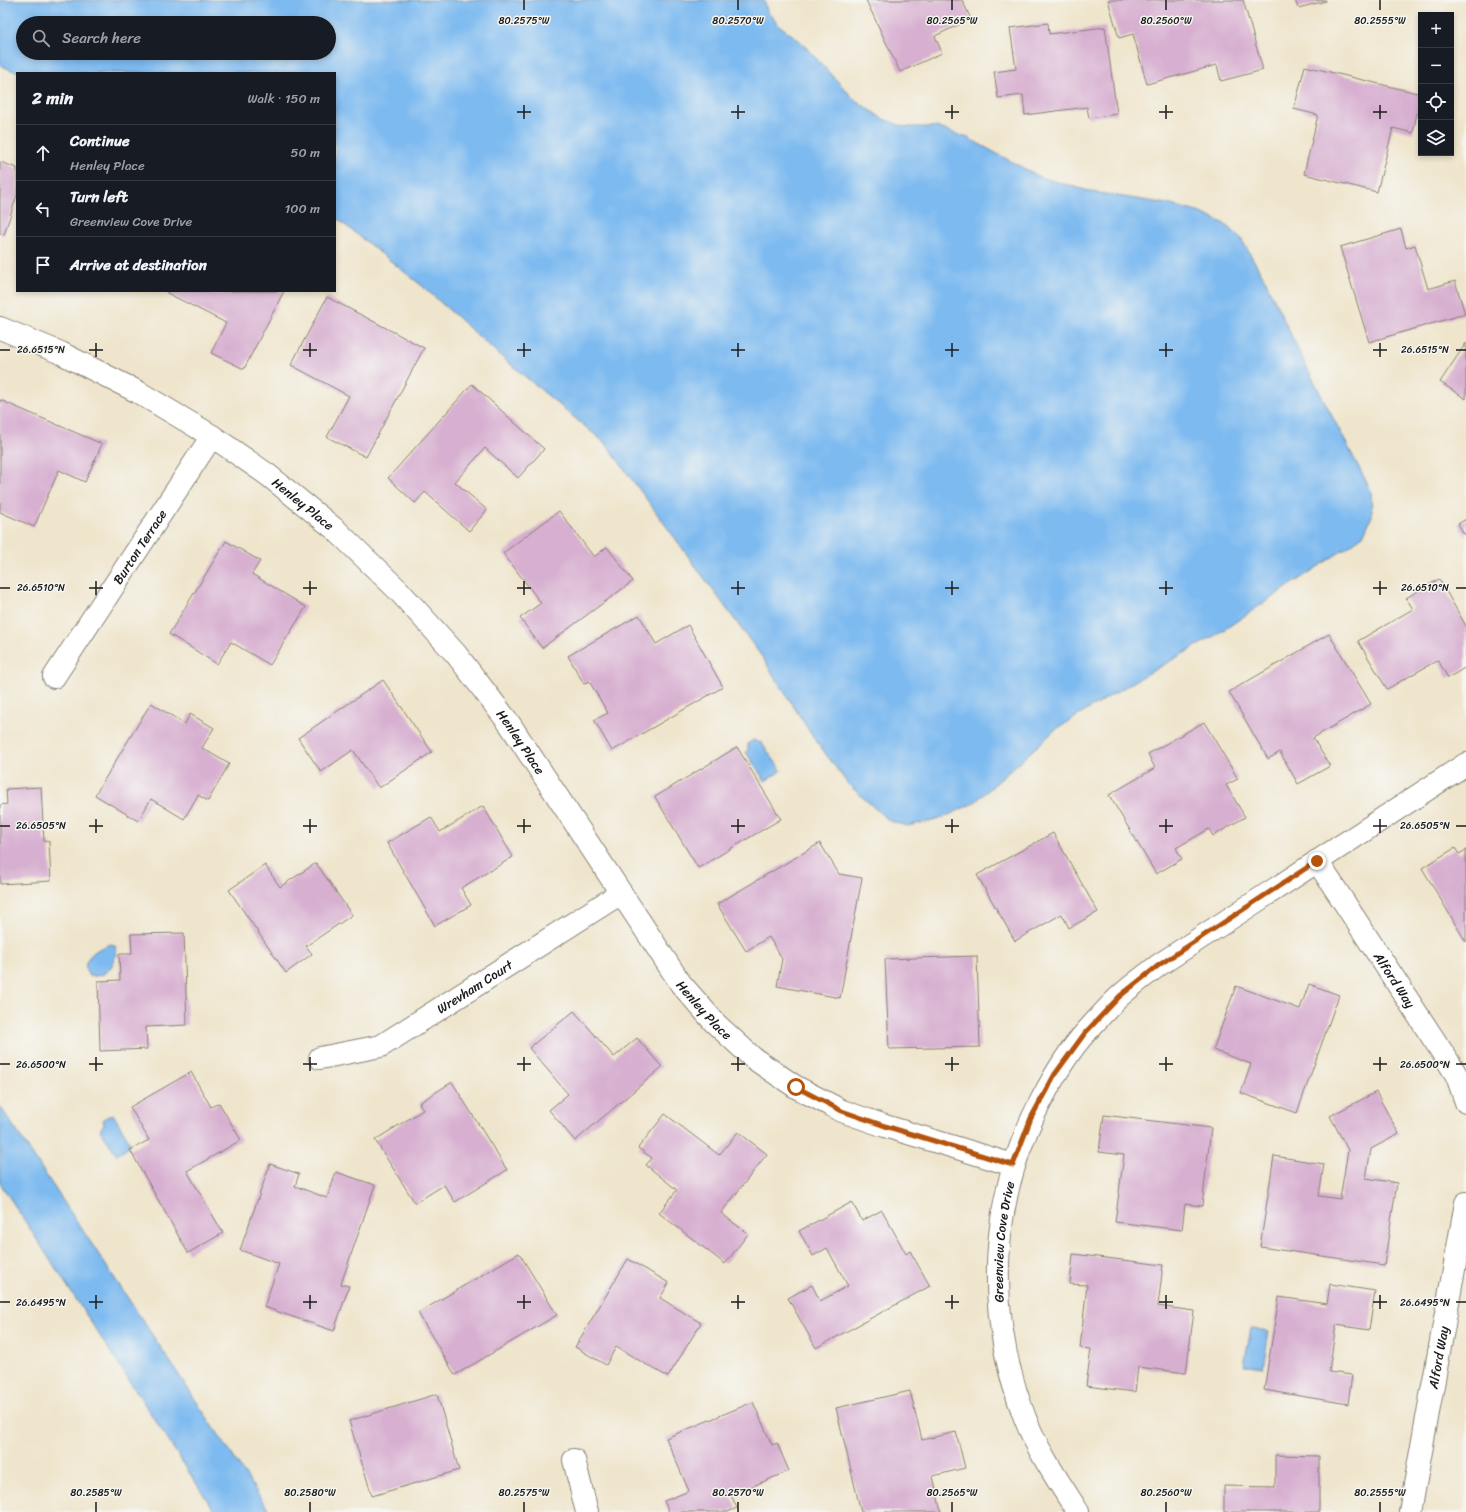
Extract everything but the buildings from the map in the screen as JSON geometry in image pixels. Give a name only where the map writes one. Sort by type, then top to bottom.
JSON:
[{"type":"street","name":"Henley Place","points":[[0,328],[61,352],[131,388],[212,436],[268,475],[336,530],[398,590],[456,654],[509,723],[681,984],[715,1023],[753,1058],[796,1087],[842,1111],[885,1126],[1013,1165]]},
{"type":"street","name":"Burton Terrace","points":[[54,677],[212,436]]},
{"type":"street","name":"Greenview Cove Drive","points":[[1078,1512],[1047,1464],[1025,1419],[1009,1371],[1001,1328],[997,1271],[1001,1221],[1013,1165],[1031,1118],[1055,1074],[1085,1033],[1120,996],[1159,965],[1466,764]]},
{"type":"street","name":"Alford Way","points":[[1317,861],[1446,1058],[1457,1076],[1466,1102]]},
{"type":"street","name":"Wrevham Court","points":[[320,1058],[381,1046],[621,893]]},
{"type":"street","name":"Alford Way","points":[[1410,1512],[1466,1203]]},
{"type":"street","points":[[574,1460],[587,1512]]},
{"type":"water","points":[[0,0],[764,0],[767,11],[780,26],[799,40],[854,99],[883,119],[905,127],[936,127],[968,138],[1040,177],[1092,192],[1168,204],[1201,213],[1223,223],[1240,237],[1264,278],[1303,360],[1371,491],[1372,516],[1363,536],[1349,546],[1216,635],[1128,685],[1055,730],[974,803],[940,819],[907,826],[889,821],[848,784],[813,737],[762,657],[606,444],[503,358],[421,285],[336,218],[336,72],[19,72],[0,65]]},
{"type":"water","points":[[754,740],[760,743],[761,742],[781,770],[765,781],[746,752],[748,750],[748,743]]},
{"type":"water","points":[[112,944],[116,947],[116,953],[110,969],[101,975],[89,976],[86,970],[87,960],[95,951]]},
{"type":"water","points":[[0,1106],[270,1512],[215,1512],[0,1183]]},
{"type":"water","points":[[113,1114],[131,1144],[117,1155],[100,1130],[104,1124],[103,1119]]},
{"type":"water","points":[[1251,1328],[1269,1331],[1263,1368],[1244,1365]]},
{"type":"route","points":[[796,1087],[842,1111],[885,1126],[1013,1165],[1031,1118],[1055,1074],[1085,1033],[1120,996],[1159,965],[1317,861]]}]
